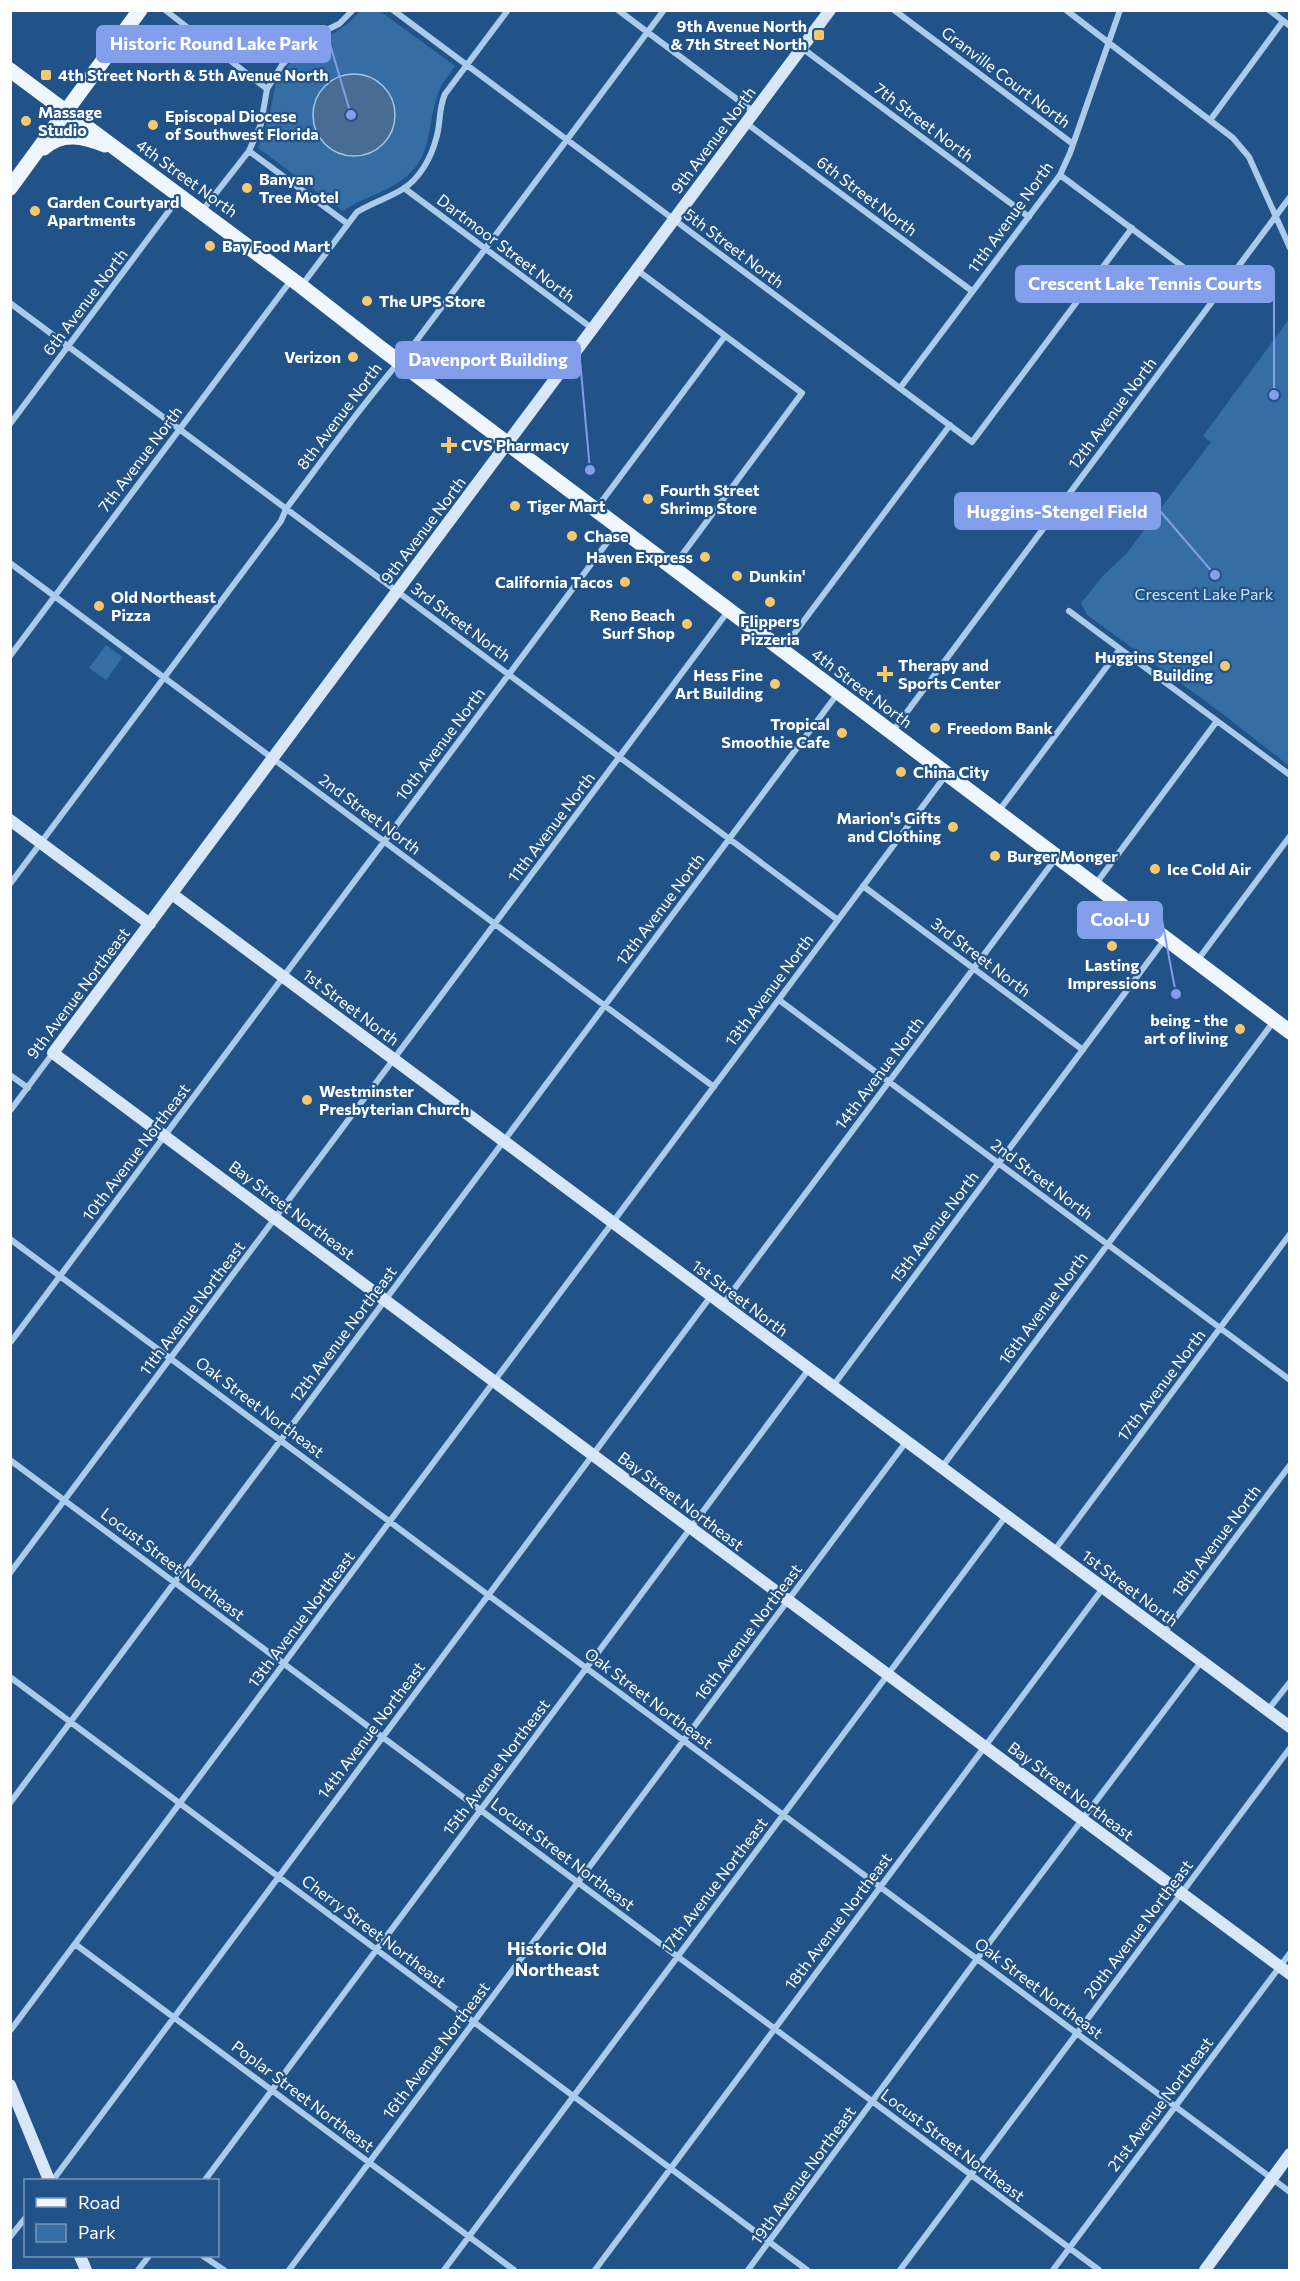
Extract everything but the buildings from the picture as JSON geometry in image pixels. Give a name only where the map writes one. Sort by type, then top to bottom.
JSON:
[{"type":"main road","points":[[10,188],[140,10]]},
{"type":"main road","name":"4th Street North","points":[[10,70],[202,211],[399,362],[1290,1032]]},
{"type":"main road","points":[[31,161],[50,143],[72,136],[118,150]]},
{"type":"street","points":[[165,10],[267,89]]},
{"type":"street","points":[[202,211],[249,151],[261,124],[267,89],[282,65],[300,46],[339,24],[353,10]]},
{"type":"street","name":"5th Street North","points":[[393,10],[972,442],[1132,228]]},
{"type":"street","name":"7th Avenue North","points":[[10,656],[179,429],[296,282],[357,212],[404,188],[418,175],[432,154],[438,132],[440,105],[446,94],[508,10]]},
{"type":"street","points":[[618,10],[754,112]]},
{"type":"street","name":"8th Avenue North","points":[[10,884],[281,521],[286,509],[388,372],[399,362],[664,10]]},
{"type":"street","name":"9th Avenue North","points":[[150,924],[830,10]]},
{"type":"street","name":"Granville Court North","points":[[894,10],[1073,144]]},
{"type":"street","points":[[1066,10],[1233,138],[1248,157],[1290,248]]},
{"type":"street","name":"11th Avenue North","points":[[900,388],[1060,175],[1073,144],[1119,10]]},
{"type":"street","points":[[1269,10],[1290,26]]},
{"type":"street","points":[[1211,119],[1283,21]]},
{"type":"street","name":"7th Street North","points":[[802,48],[1029,217]]},
{"type":"street","name":"6th Street North","points":[[746,123],[972,291]]},
{"type":"street","points":[[249,151],[348,224]]},
{"type":"street","points":[[1060,175],[1218,293]]},
{"type":"street","name":"Dartmoor Street North","points":[[404,188],[593,329]]},
{"type":"street","name":"6th Avenue North","points":[[10,424],[181,196]]},
{"type":"street","name":"12th Avenue North","points":[[891,732],[1290,197]]},
{"type":"street","points":[[637,270],[802,393],[672,567]]},
{"type":"street","name":"3rd Street North","points":[[10,303],[838,920]]},
{"type":"street","points":[[596,510],[725,336]]},
{"type":"street","points":[[782,650],[950,425]]},
{"type":"street","name":"10th Avenue North","points":[[283,977],[619,527]]},
{"type":"street","name":"2nd Street North","points":[[10,563],[714,1087]]},
{"type":"street","name":"11th Avenue North","points":[[394,1060],[729,610]]},
{"type":"street","points":[[1069,611],[1290,775]]},
{"type":"street","points":[[998,813],[1120,649]]},
{"type":"street","name":"12th Avenue North","points":[[503,1141],[838,692]]},
{"type":"street","points":[[1095,885],[1217,722]]},
{"type":"street","name":"13th Avenue North","points":[[612,1223],[947,774]]},
{"type":"street","points":[[10,820],[150,924]]},
{"type":"street","points":[[1196,962],[1290,836]]},
{"type":"street","name":"14th Avenue North","points":[[723,1305],[1056,857]]},
{"type":"street","name":"3rd Street North","points":[[863,886],[1083,1050]]},
{"type":"street","name":"1st Street North","points":[[172,894],[1290,1727]]},
{"type":"street","name":"9th Avenue Northeast","points":[[10,1111],[150,924]]},
{"type":"street","name":"15th Avenue North","points":[[832,1386],[1166,939]]},
{"type":"street","name":"10th Avenue Northeast","points":[[10,1343],[283,977]]},
{"type":"street","name":"2nd Street North","points":[[778,1000],[1290,1380]]},
{"type":"street","name":"16th Avenue North","points":[[941,1468],[1274,1020]]},
{"type":"street","name":"Bay Street Northeast","points":[[53,1053],[1284,1970]]},
{"type":"street","name":"11th Avenue Northeast","points":[[10,1573],[394,1060]]},
{"type":"street","points":[[10,1075],[28,1088]]},
{"type":"street","name":"12th Avenue Northeast","points":[[10,1803],[503,1141]]},
{"type":"street","name":"13th Avenue Northeast","points":[[10,2031],[612,1223]]},
{"type":"street","name":"17th Avenue North","points":[[1053,1551],[1290,1234]]},
{"type":"street","name":"Oak Street Northeast","points":[[10,1239],[1290,2192]]},
{"type":"street","name":"14th Avenue Northeast","points":[[52,2179],[711,1296]]},
{"type":"street","name":"15th Avenue Northeast","points":[[206,2179],[809,1370]]},
{"type":"street","name":"16th Avenue Northeast","points":[[289,2271],[906,1442]]},
{"type":"street","name":"Locust Street Northeast","points":[[10,1460],[1099,2271]]},
{"type":"street","name":"18th Avenue North","points":[[1164,1634],[1290,1465]]},
{"type":"street","name":"17th Avenue Northeast","points":[[444,2271],[1006,1516]]},
{"type":"street","name":"18th Avenue Northeast","points":[[595,2271],[1103,1588]]},
{"type":"street","name":"19th Avenue Northeast","points":[[748,2271],[977,1959],[1201,1662]]},
{"type":"street","name":"Cherry Street Northeast","points":[[10,1677],[807,2271]]},
{"type":"street","points":[[1268,1711],[1290,1682]]},
{"type":"street","name":"20th Avenue Northeast","points":[[900,2271],[1290,1748]]},
{"type":"street","name":"Poplar Street Northeast","points":[[75,1944],[514,2271]]},
{"type":"street","name":"21st Avenue Northeast","points":[[1053,2271],[1175,2106],[1284,1970],[1290,1953]]},
{"type":"street","points":[[10,2085],[50,2179]]},
{"type":"street","points":[[1205,2271],[1290,2154]]},
{"type":"street","points":[[10,2236],[24,2219]]},
{"type":"street","points":[[80,2257],[86,2271]]},
{"type":"street","points":[[138,2271],[148,2257]]},
{"type":"street","points":[[204,2257],[224,2271]]},
{"type":"green space","points":[[360,11],[380,11],[455,66],[439,90],[426,147],[416,166],[393,186],[343,211],[258,148],[268,121],[276,84],[285,69],[305,51],[351,21]]},
{"type":"green space","name":"Crescent Lake Park","points":[[1289,319],[1289,766],[1219,711],[1087,615],[1081,603],[1102,577],[1126,554],[1211,442],[1203,436]]},
{"type":"green space","points":[[106,645],[123,657],[106,680],[89,668]]},
{"type":"shaded area","points":[[354,74],[370,77],[383,86],[392,99],[395,115],[392,131],[383,144],[370,153],[354,156],[338,153],[325,144],[316,131],[313,115],[316,99],[325,86],[338,77]]},
{"type":"place","name":"9th Avenue North & 7th Street North","points":[[819,35]]},
{"type":"place","name":"4th Street North & 5th Avenue North","points":[[46,75]]},
{"type":"place","name":"Historic Round Lake Park","points":[[351,115]]},
{"type":"place","name":"Massage Studio","points":[[26,121]]},
{"type":"place","name":"Episcopal Diocese of Southwest Florida","points":[[153,125]]},
{"type":"place","name":"Banyan Tree Motel","points":[[247,188]]},
{"type":"place","name":"Garden Courtyard Apartments","points":[[35,211]]},
{"type":"place","name":"Bay Food Mart","points":[[210,246]]},
{"type":"place","name":"The UPS Store","points":[[367,301]]},
{"type":"place","name":"Verizon","points":[[353,357]]},
{"type":"place","name":"Crescent Lake Tennis Courts","points":[[1274,395]]},
{"type":"place","name":"CVS Pharmacy","points":[[449,445]]},
{"type":"place","name":"Davenport Building","points":[[590,470]]},
{"type":"place","name":"Fourth Street Shrimp Store","points":[[648,499]]},
{"type":"place","name":"Tiger Mart","points":[[515,506]]},
{"type":"place","name":"Chase","points":[[572,536]]},
{"type":"place","name":"Haven Express","points":[[705,557]]},
{"type":"place","name":"Huggins-Stengel Field","points":[[1215,575]]},
{"type":"place","name":"Dunkin'","points":[[737,576]]},
{"type":"place","name":"California Tacos","points":[[625,582]]},
{"type":"place","name":"Flippers Pizzeria","points":[[770,602]]},
{"type":"place","name":"Old Northeast Pizza","points":[[99,606]]},
{"type":"place","name":"Reno Beach Surf Shop","points":[[687,624]]},
{"type":"place","name":"Huggins Stengel Building","points":[[1225,666]]},
{"type":"place","name":"Therapy and Sports Center","points":[[885,674]]},
{"type":"place","name":"Hess Fine Art Building","points":[[775,684]]},
{"type":"place","name":"Freedom Bank","points":[[935,728]]},
{"type":"place","name":"Tropical Smoothie Cafe","points":[[842,733]]},
{"type":"place","name":"China City","points":[[901,772]]},
{"type":"place","name":"Marion's Gifts and Clothing","points":[[953,827]]},
{"type":"place","name":"Burger Monger","points":[[995,856]]},
{"type":"place","name":"Ice Cold Air","points":[[1155,869]]},
{"type":"place","name":"Lasting Impressions","points":[[1112,946]]},
{"type":"place","name":"Cool-U","points":[[1176,994]]},
{"type":"place","name":"being - the art of living","points":[[1240,1029]]},
{"type":"place","name":"Westminster Presbyterian Church","points":[[307,1100]]},
{"type":"district","name":"Historic Old Northeast","points":[[557,1959]]}]
